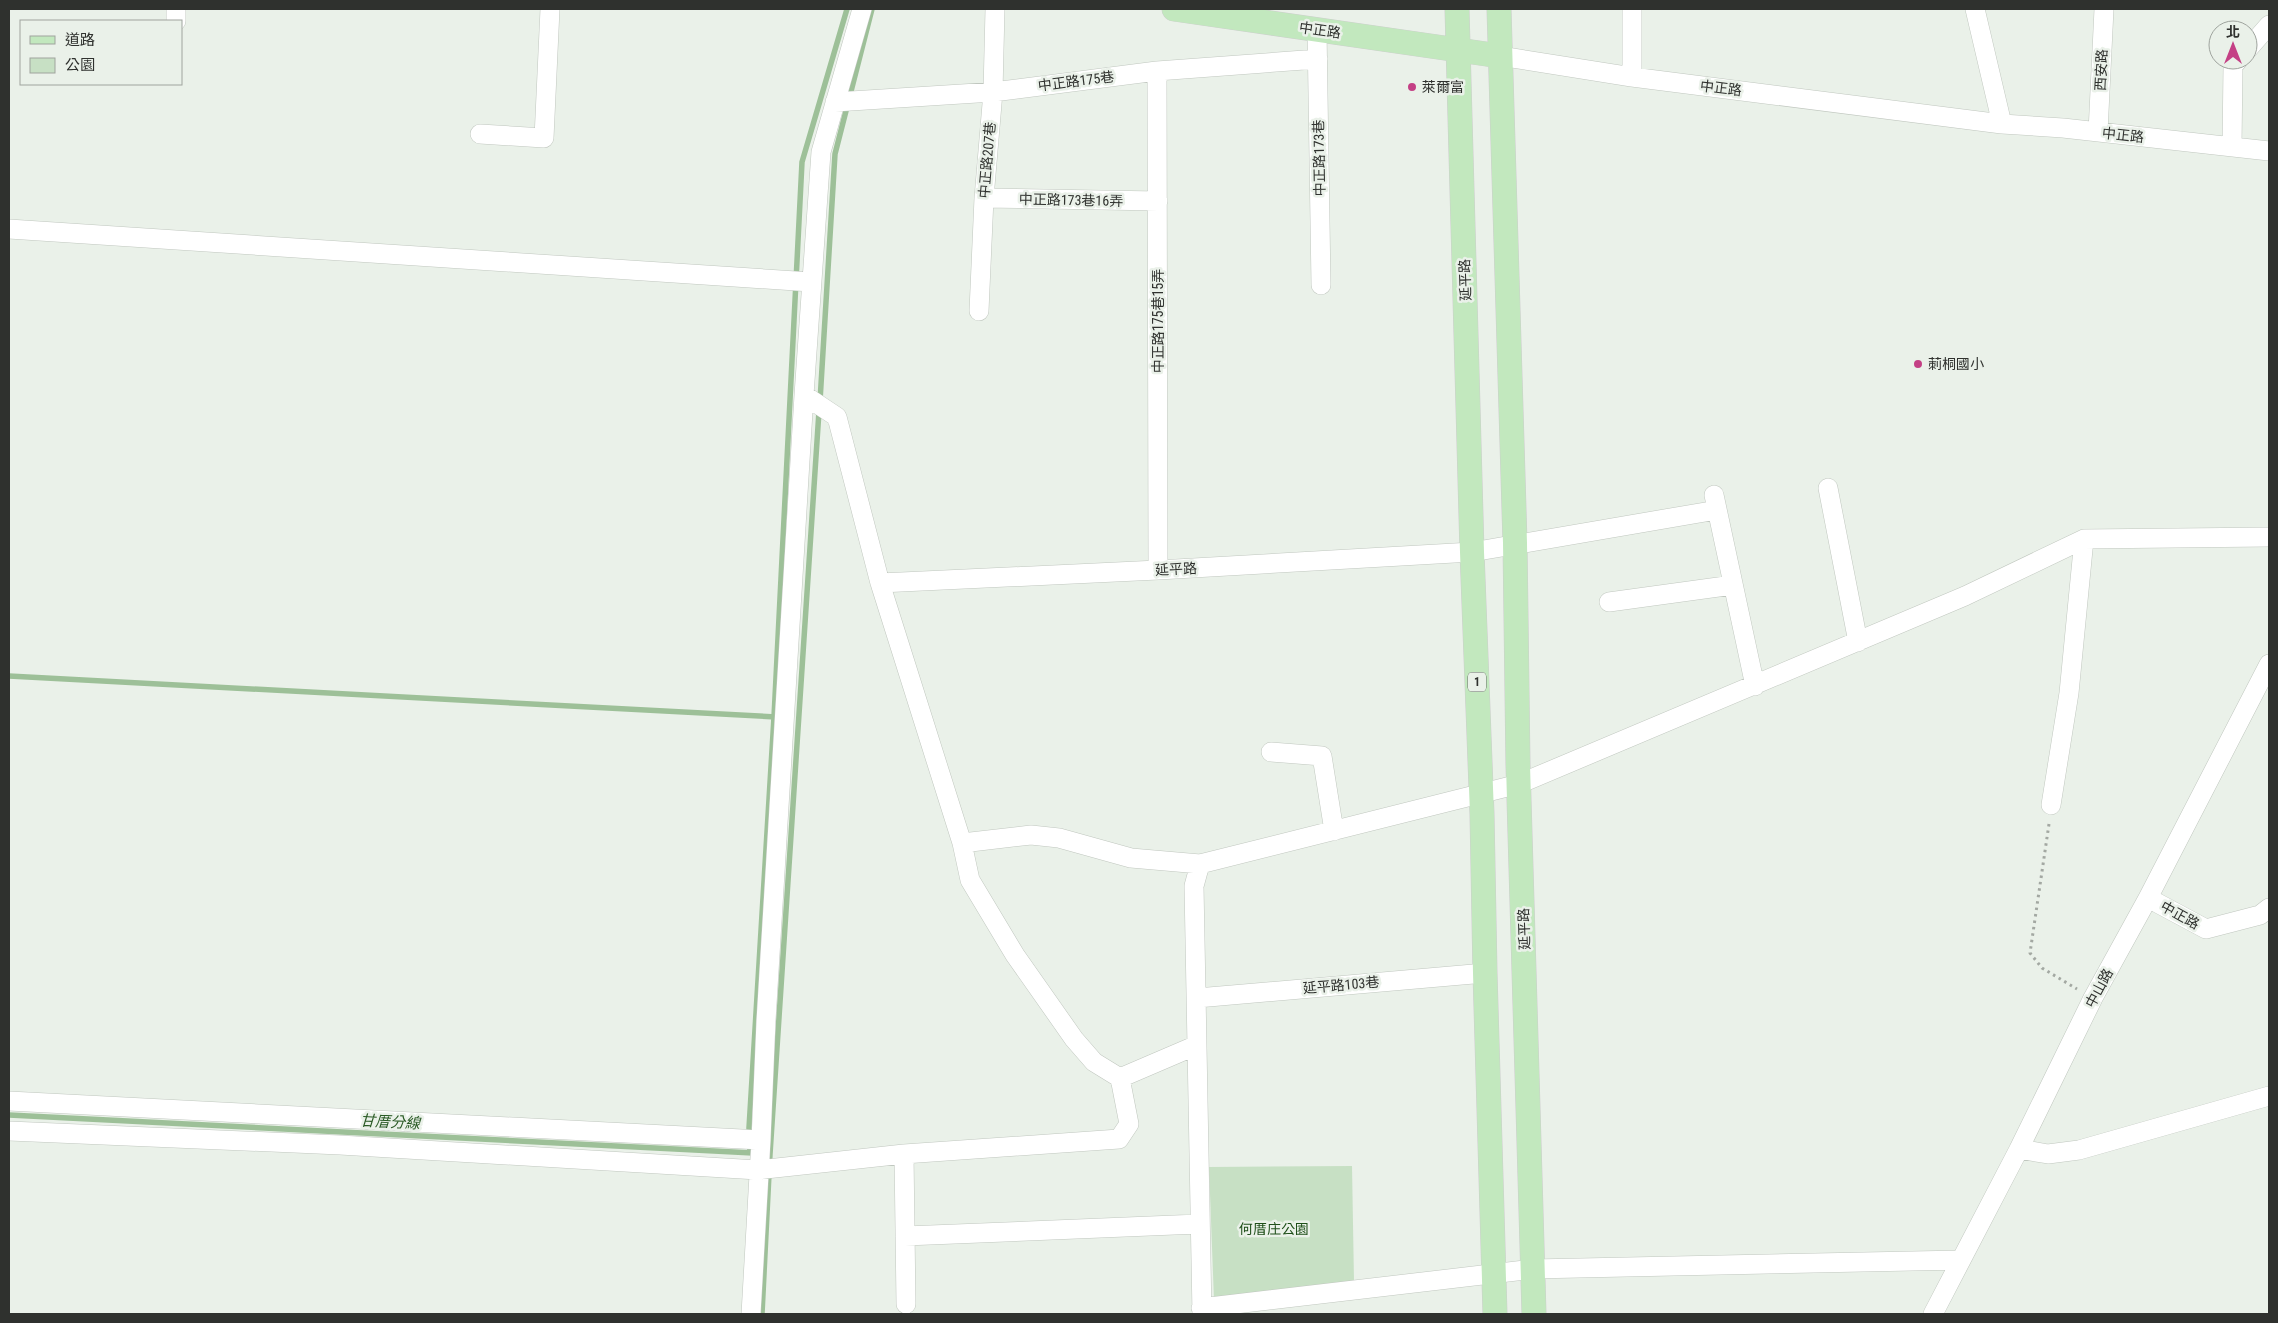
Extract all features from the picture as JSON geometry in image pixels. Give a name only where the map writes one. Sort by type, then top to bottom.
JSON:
[{"type":"main road","name":"中正路","points":[[1174,9],[1500,56]]},
{"type":"main road","name":"延平路","points":[[1457,9],[1472,552],[1482,794],[1495,1314]]},
{"type":"main road","name":"延平路","points":[[1498,9],[1515,543],[1519,784],[1534,1314]]},
{"type":"street","points":[[480,134],[544,138],[550,9]]},
{"type":"street","points":[[751,1314],[758,1170],[762,1140],[767,1001],[811,282],[821,152],[862,9]]},
{"type":"street","name":"中正路207巷","points":[[979,311],[984,198],[993,92],[996,9]]},
{"type":"street","points":[[1632,9],[1632,77]]},
{"type":"street","points":[[1975,9],[2002,124]]},
{"type":"street","name":"西安路","points":[[2098,132],[2104,9]]},
{"type":"street","points":[[2258,38],[2269,26]]},
{"type":"street","name":"中正路173巷","points":[[1317,30],[1321,285]]},
{"type":"street","name":"中正路","points":[[1500,56],[1632,77],[2002,124],[2098,132],[2269,151]]},
{"type":"street","name":"中正路175巷","points":[[835,102],[993,92],[1157,71],[1318,59]]},
{"type":"street","points":[[2232,147],[2233,70]]},
{"type":"street","name":"中正路175巷15弄","points":[[1157,71],[1158,570]]},
{"type":"street","name":"中正路173巷16弄","points":[[984,198],[1158,202]]},
{"type":"street","points":[[9,229],[811,282]]},
{"type":"street","points":[[9,1131],[350,1145],[758,1170],[904,1154],[1119,1139],[1129,1124],[1120,1078],[1094,1062],[1079,1045],[1015,955],[970,880],[962,843],[880,583],[837,417],[804,395]]},
{"type":"street","points":[[1828,488],[1858,642]]},
{"type":"street","name":"延平路","points":[[880,583],[1158,570],[1472,552],[1716,502],[1733,585]]},
{"type":"street","points":[[962,843],[1031,835],[1059,838],[1131,858],[1200,864],[1519,784],[1965,596],[2084,540],[2269,537]]},
{"type":"street","points":[[2051,805],[2069,693],[2084,540]]},
{"type":"street","points":[[1610,602],[1733,585],[1755,686]]},
{"type":"street","name":"中山路","points":[[1933,1314],[2019,1149],[2093,998],[2148,898],[2269,664]]},
{"type":"street","points":[[1270,752],[1322,756],[1334,831]]},
{"type":"street","points":[[1200,864],[1194,886],[1202,1311],[1532,1269],[1961,1260]]},
{"type":"street","name":"中正路","points":[[2148,898],[2206,929],[2260,915],[2269,908]]},
{"type":"street","name":"延平路103巷","points":[[1197,998],[1485,973]]},
{"type":"street","points":[[1120,1078],[1196,1045]]},
{"type":"street","points":[[2019,1149],[2048,1154],[2079,1150],[2269,1096]]},
{"type":"street","points":[[9,1101],[762,1140]]},
{"type":"street","points":[[904,1154],[906,1304]]},
{"type":"street","points":[[905,1236],[1199,1224]]},
{"type":"path","points":[[2051,805],[2045,859],[2030,953],[2042,968],[2093,998]]},
{"type":"green space","name":"何厝庄公園","points":[[1352,1166],[1354,1281],[1214,1300],[1209,1167]]},
{"type":"waterway","points":[[750,1153],[749,1128],[774,717],[802,162],[847,9]]},
{"type":"waterway","points":[[820,401],[835,154],[872,9]]},
{"type":"waterway","points":[[762,1314],[770,1154],[819,411]]},
{"type":"waterway","points":[[9,676],[776,717]]},
{"type":"waterway","name":"甘厝分線","points":[[9,1115],[753,1153]]},
{"type":"place","name":"萊爾富","points":[[1412,87]]},
{"type":"place","name":"莿桐國小","points":[[1918,364]]}]
